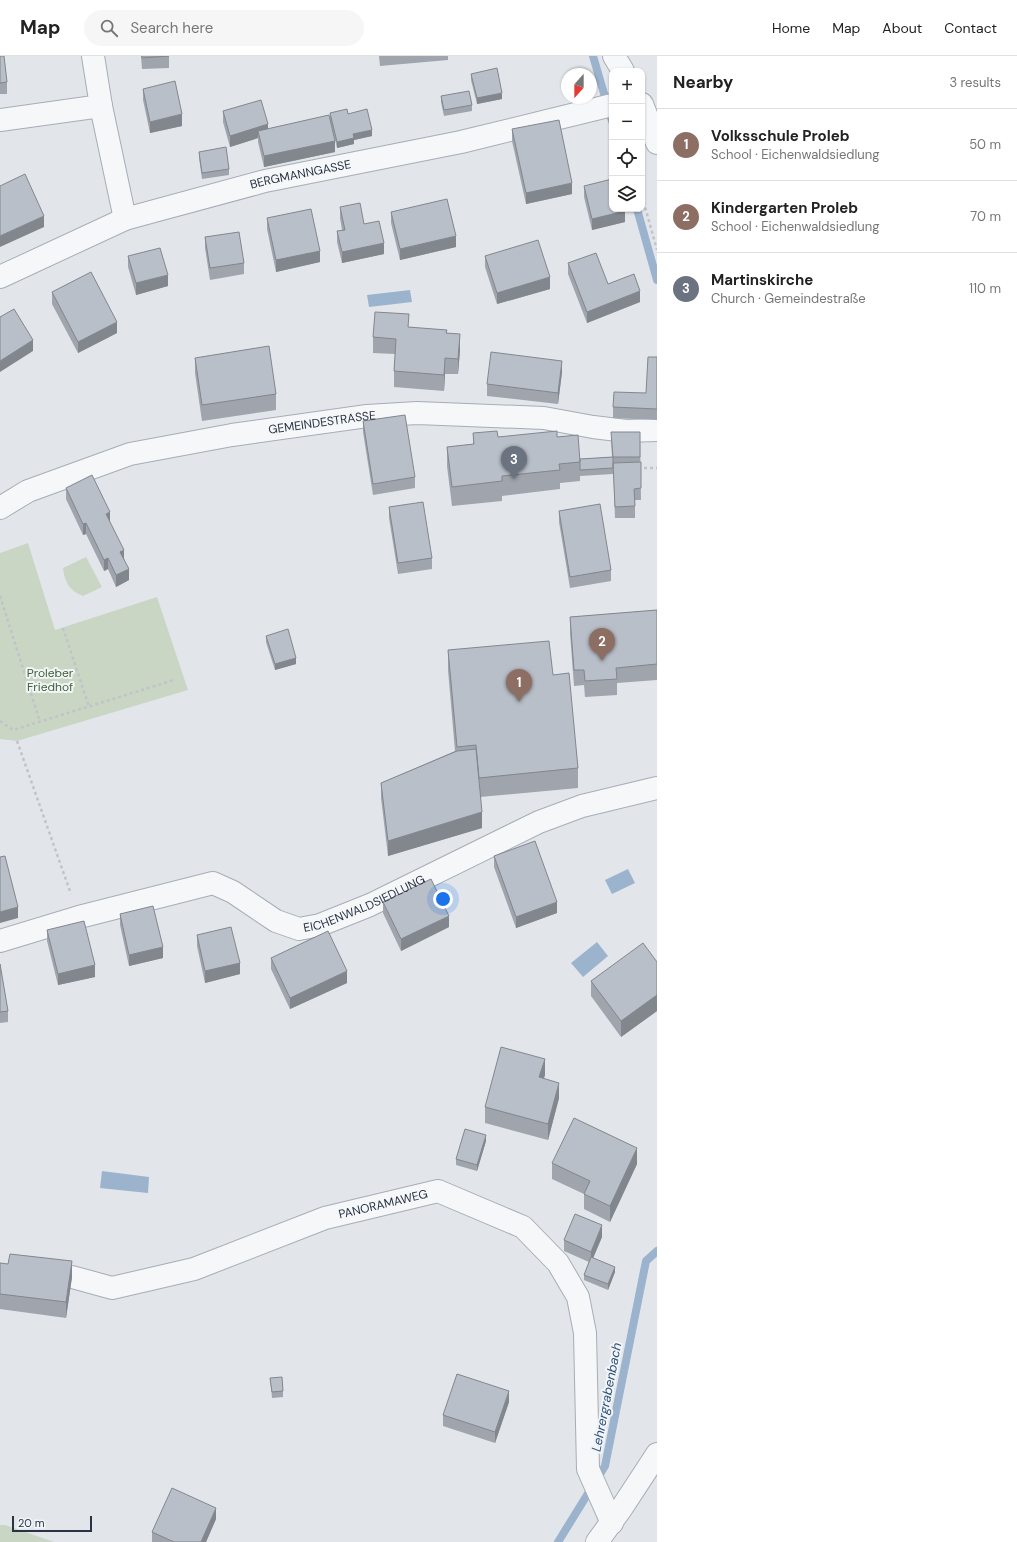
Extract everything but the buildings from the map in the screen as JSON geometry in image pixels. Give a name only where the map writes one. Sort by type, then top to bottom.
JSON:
[{"type":"street","points":[[93,56],[100,106],[126,219]]},
{"type":"street","points":[[614,56],[621,68]]},
{"type":"street","points":[[0,120],[100,106]]},
{"type":"street","name":"BERGMANNGASSE","points":[[0,277],[126,219],[265,181],[461,142],[603,107]]},
{"type":"street","points":[[645,112],[657,143]]},
{"type":"street","name":"GEMEINDESTRASSE","points":[[0,508],[28,491],[130,454],[232,434],[367,416],[417,413],[544,418],[593,427],[626,431],[657,430]]},
{"type":"street","name":"EICHENWALDSIEDLUNG","points":[[0,941],[79,917],[213,883],[233,892],[276,921],[299,929],[320,925],[370,905],[539,822],[582,806],[657,788]]},
{"type":"street","name":"PANORAMAWEG","points":[[72,1277],[112,1288],[194,1269],[325,1218],[438,1191],[523,1227],[558,1263],[578,1297],[585,1333],[588,1469],[608,1516]]},
{"type":"street","points":[[598,1542],[608,1516],[657,1454]]},
{"type":"path","points":[[645,207],[657,250]]},
{"type":"path","points":[[635,468],[657,468]]},
{"type":"path","points":[[0,596],[40,722]]},
{"type":"path","points":[[63,628],[89,707]]},
{"type":"path","points":[[0,721],[13,730],[174,680]]},
{"type":"path","points":[[17,741],[79,917]]},
{"type":"green space","name":"Proleber Friedhof","points":[[28,543],[55,630],[157,597],[188,690],[17,741],[0,739],[0,553]]},
{"type":"green space","points":[[86,557],[102,587],[83,596],[74,591],[68,585],[63,568]]},
{"type":"green space","points":[[0,1525],[5,1525],[54,1542],[0,1542]]},
{"type":"water","points":[[410,290],[412,302],[369,307],[367,295]]},
{"type":"water","points":[[628,869],[635,883],[612,894],[605,880]]},
{"type":"water","points":[[597,942],[608,956],[583,977],[571,963]]},
{"type":"water","points":[[102,1171],[149,1177],[148,1193],[100,1188]]},
{"type":"waterway","points":[[593,56],[609,111]]},
{"type":"waterway","points":[[638,212],[657,280]]},
{"type":"waterway","name":"Lehrergrabenbach","points":[[558,1542],[605,1466],[646,1261],[657,1251]]},
{"type":"place","name":"Martinskirche","points":[[514,479]]},
{"type":"place","name":"Kindergarten Proleb","points":[[602,661]]},
{"type":"place","name":"Volksschule Proleb","points":[[519,702]]}]
